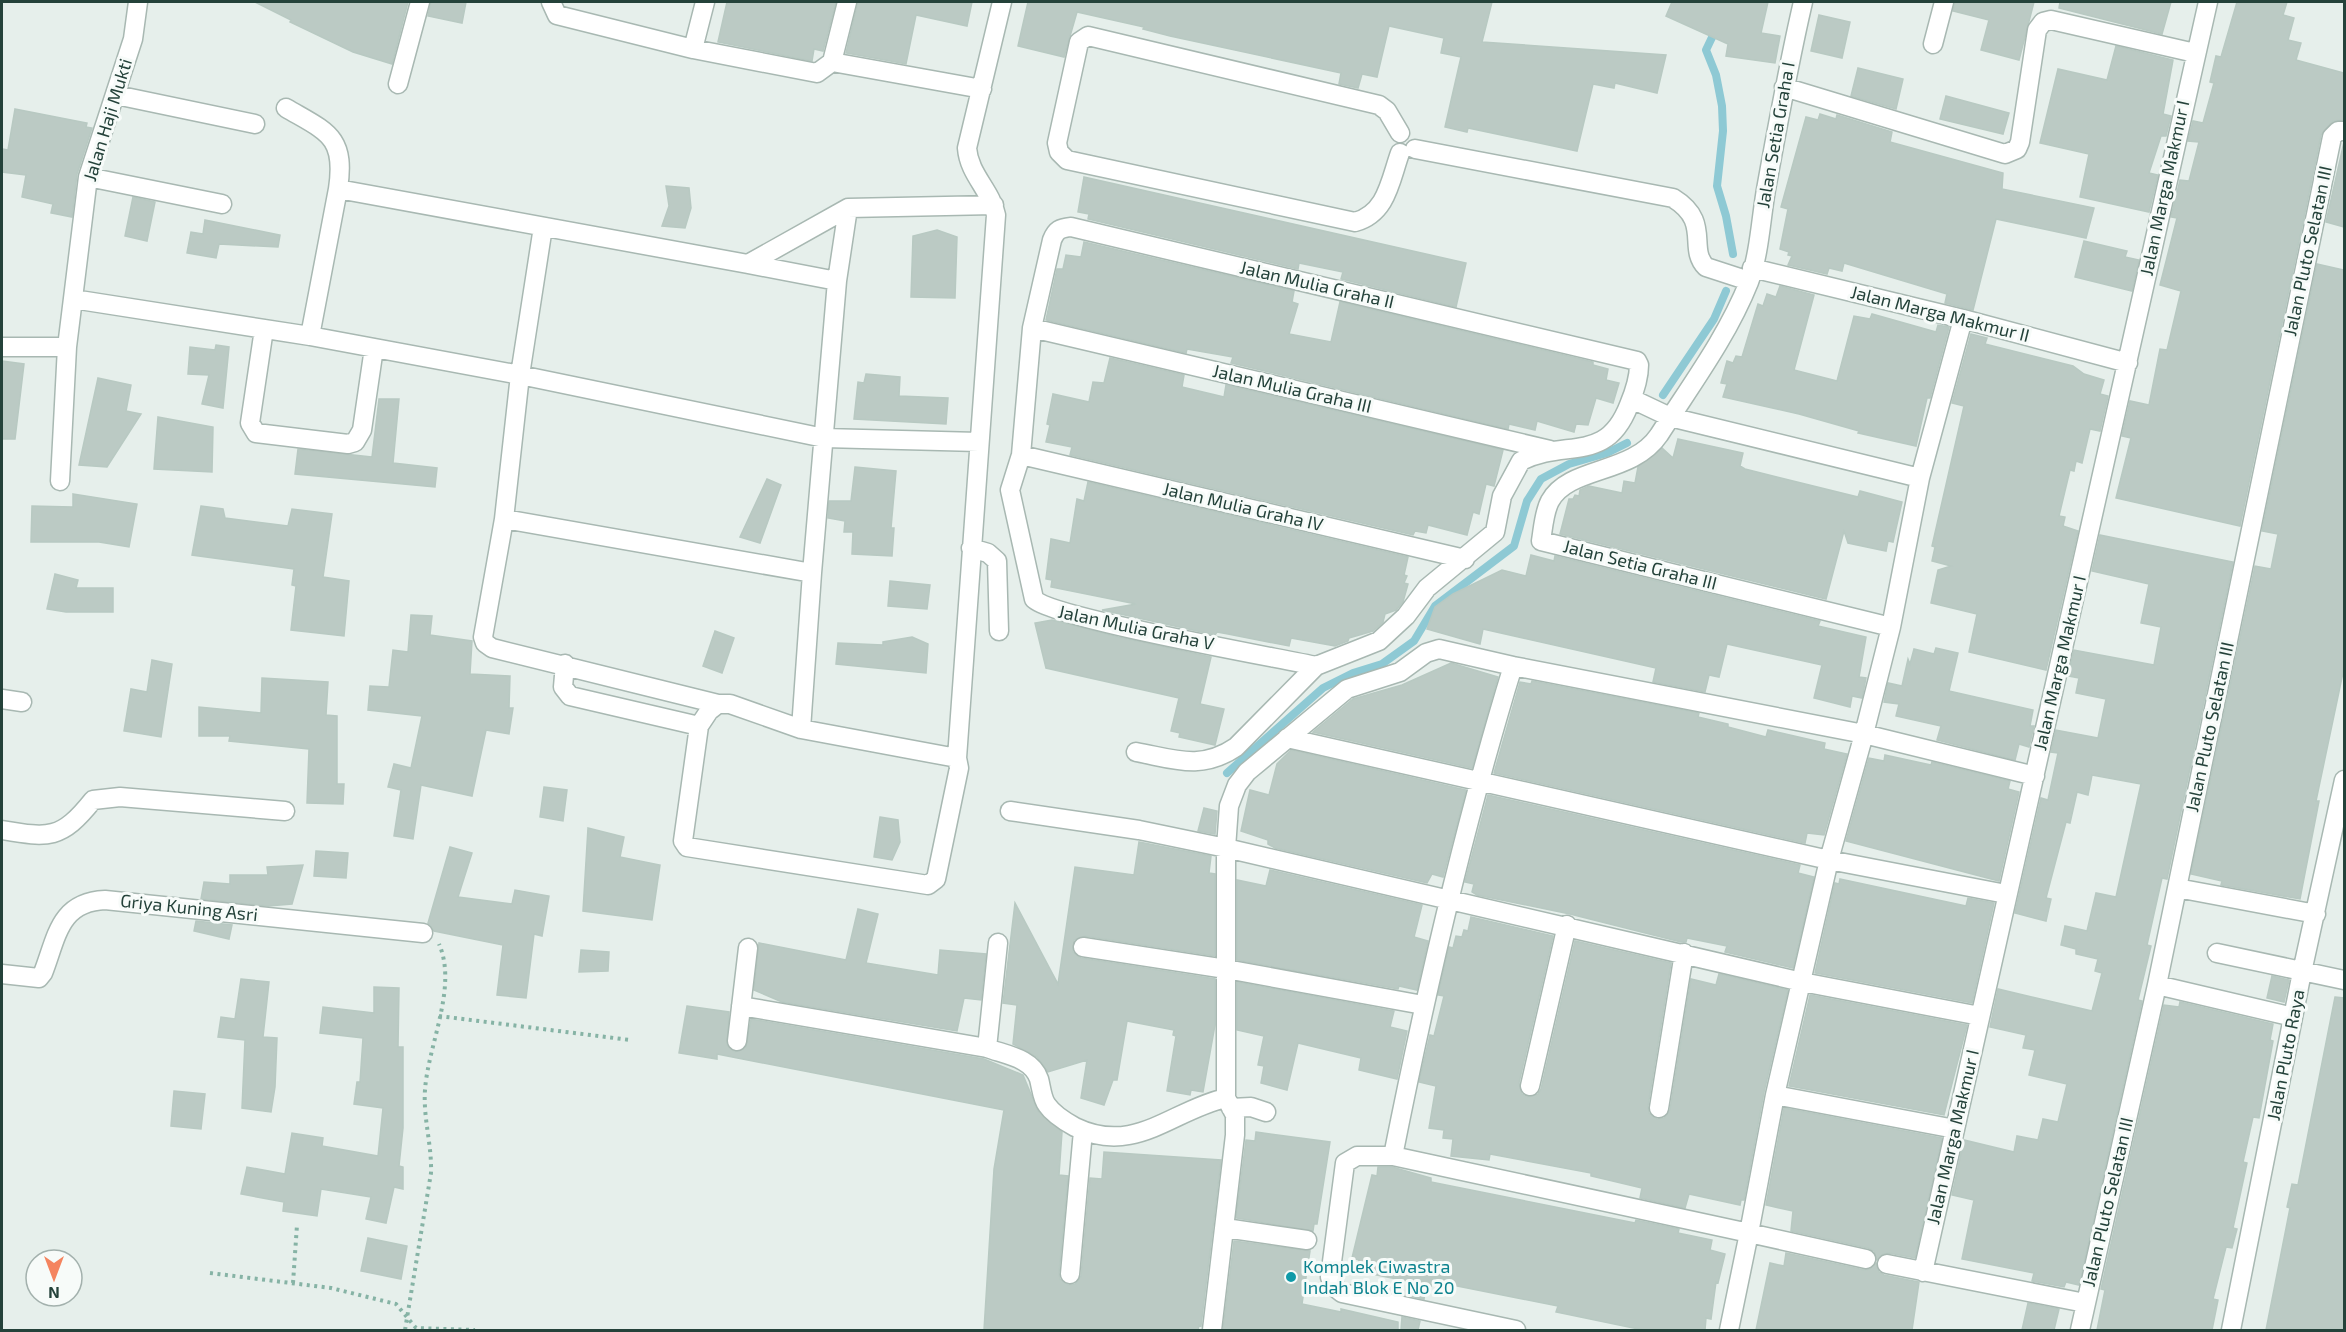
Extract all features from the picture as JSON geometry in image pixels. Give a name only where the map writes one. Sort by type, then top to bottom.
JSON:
[{"type":"street","name":"Jalan Haji Mukti","points":[[60,481],[67,346],[88,177],[133,39],[138,2]]},
{"type":"street","points":[[398,84],[420,2]]},
{"type":"street","points":[[551,2],[557,15],[693,49],[817,73],[822,72],[832,63],[847,2]]},
{"type":"street","points":[[693,49],[705,2]]},
{"type":"street","points":[[718,704],[708,711],[699,726],[683,841],[687,847],[928,885],[936,879],[959,768],[957,758],[971,548],[996,215],[994,205],[971,169],[968,148],[1002,2]]},
{"type":"street","name":"Jalan Setia Graha I","points":[[1670,417],[1710,357],[1751,275],[1784,87],[1803,2]]},
{"type":"street","points":[[1933,44],[1944,2]]},
{"type":"street","name":"Jalan Marga Makmur I","points":[[1923,1272],[2006,894],[2035,776],[2128,363],[2194,53],[2208,2]]},
{"type":"street","points":[[1784,87],[2005,154],[2017,149],[2020,142],[2037,30],[2043,22],[2051,20],[2194,53]]},
{"type":"street","points":[[1088,36],[1379,105],[1387,111],[1400,133],[1394,143],[1408,151],[1382,204],[1372,215],[1355,222],[1067,160],[1059,152],[1057,143],[1080,42],[1088,36]]},
{"type":"street","points":[[832,63],[982,89]]},
{"type":"street","points":[[116,95],[255,124]]},
{"type":"street","points":[[286,108],[327,132],[338,149],[341,170],[310,336]]},
{"type":"street","name":"Jalan Pluto Selatan III","points":[[2080,1330],[2157,986],[2331,137],[2338,131],[2344,131]]},
{"type":"street","name":"Jalan Marga Makmur II","points":[[1408,151],[1673,198],[1689,208],[1697,230],[1698,258],[1706,267],[1963,319],[2128,363]]},
{"type":"street","points":[[88,177],[222,204]]},
{"type":"street","points":[[338,189],[837,281]]},
{"type":"street","points":[[748,264],[848,208],[994,205]]},
{"type":"street","points":[[801,729],[837,281],[848,208]]},
{"type":"street","points":[[543,227],[520,375],[504,519],[483,637],[485,644],[492,648],[565,664],[718,704],[730,704],[801,729],[945,753],[957,758]]},
{"type":"street","name":"Jalan Mulia Graha II","points":[[1032,328],[1055,232],[1061,228],[1071,227],[1637,361],[1639,371],[1632,399]]},
{"type":"street","points":[[73,299],[310,336],[520,375],[824,438],[979,442]]},
{"type":"street","points":[[1729,1330],[1775,1095],[1829,860],[1891,627],[1920,478],[1963,319]]},
{"type":"street","name":"Jalan Mulia Graha III","points":[[1032,328],[1552,450]]},
{"type":"street","name":"Jalan Mulia Graha V","points":[[1032,328],[1021,455],[1010,495],[1031,591],[1040,605],[1099,621],[1316,666]]},
{"type":"street","points":[[264,329],[250,423],[256,433],[348,444],[355,442],[362,430],[374,348]]},
{"type":"street","points":[[2,347],[67,346]]},
{"type":"street","points":[[1136,752],[1195,763],[1208,762],[1225,755],[1236,747],[1316,666],[1379,641],[1406,616],[1427,588],[1495,532],[1502,496],[1514,470],[1521,461],[1552,450],[1588,447],[1615,432],[1632,399],[1670,417],[1920,478]]},
{"type":"street","name":"Jalan Setia Graha III","points":[[1670,417],[1652,444],[1637,455],[1615,467],[1569,482],[1557,490],[1548,503],[1541,541],[1891,627]]},
{"type":"street","name":"Jalan Mulia Graha IV","points":[[1021,455],[1465,559]]},
{"type":"street","points":[[504,519],[812,573]]},
{"type":"street","points":[[971,548],[988,553],[997,561],[999,631]]},
{"type":"street","points":[[1212,1330],[1235,1135],[1235,1115],[1229,1102],[1226,969],[1226,848],[1229,806],[1237,785],[1247,772],[1347,689],[1400,672],[1426,653],[1439,649],[1513,666],[1864,734],[2035,776]]},
{"type":"street","points":[[565,664],[563,687],[570,696],[699,726]]},
{"type":"street","points":[[1393,1156],[1423,1005],[1447,900],[1478,780],[1513,666]]},
{"type":"street","points":[[2,699],[22,702]]},
{"type":"street","points":[[1287,738],[1829,860],[2006,894]]},
{"type":"street","name":"Jalan Pluto Raya","points":[[2231,1330],[2302,972],[2344,780]]},
{"type":"street","points":[[2,830],[31,836],[61,832],[78,818],[93,800],[120,797],[285,811]]},
{"type":"street","points":[[1010,811],[1139,830],[1226,848],[1447,900],[1567,925],[1802,982],[1980,1016]]},
{"type":"street","points":[[2176,888],[2316,914]]},
{"type":"street","name":"Griya Kuning Asri","points":[[2,974],[39,978],[44,974],[64,918],[74,907],[87,900],[423,933]]},
{"type":"street","points":[[1530,1086],[1567,925]]},
{"type":"street","points":[[987,1048],[998,943]]},
{"type":"street","points":[[1083,947],[1226,969],[1423,1005]]},
{"type":"street","points":[[737,1041],[748,948]]},
{"type":"street","points":[[1659,1108],[1684,953]]},
{"type":"street","points":[[2217,953],[2344,980]]},
{"type":"street","points":[[2157,986],[2293,1017]]},
{"type":"street","points":[[741,1006],[987,1048],[1032,1065],[1046,1104],[1067,1123],[1083,1131],[1107,1138],[1140,1134],[1213,1101],[1229,1102],[1266,1112]]},
{"type":"street","points":[[1775,1095],[1954,1129]]},
{"type":"street","points":[[1070,1274],[1083,1131]]},
{"type":"street","points":[[1516,1330],[1342,1293],[1333,1286],[1330,1277],[1345,1163],[1357,1156],[1393,1156],[1866,1259]]},
{"type":"street","points":[[1225,1228],[1308,1240]]},
{"type":"street","points":[[1887,1264],[2085,1303]]},
{"type":"path","points":[[405,1330],[431,1173],[432,1148],[426,1125],[425,1090],[447,970],[436,939],[423,933]]},
{"type":"path","points":[[439,1016],[630,1040]]},
{"type":"path","points":[[293,1283],[297,1225]]},
{"type":"path","points":[[210,1272],[331,1288],[396,1304],[416,1328],[475,1330]]},
{"type":"building","points":[[255,2],[408,2],[392,64],[353,52],[290,22],[291,20]]},
{"type":"building","points":[[431,2],[466,2],[462,23],[428,16]]},
{"type":"building","points":[[727,2],[836,2],[823,51],[814,49],[812,61],[718,42]]},
{"type":"building","points":[[858,2],[972,2],[967,26],[916,15],[906,64],[846,53]]},
{"type":"building","points":[[1028,2],[1492,2],[1482,42],[1666,55],[1657,93],[1615,83],[1614,88],[1593,84],[1577,151],[1468,128],[1467,132],[1445,127],[1461,57],[1441,53],[1444,38],[1389,26],[1377,77],[1362,74],[1358,88],[1339,84],[1341,73],[1170,36],[1143,29],[1144,27],[1077,12],[1064,57],[1018,46]]},
{"type":"building","points":[[1672,2],[1768,2],[1761,33],[1780,36],[1775,63],[1726,56],[1728,44],[1666,16]]},
{"type":"building","points":[[1955,2],[2034,2],[2019,60],[1981,50],[1989,20],[1953,11]]},
{"type":"building","points":[[2060,2],[2171,2],[2162,34],[2059,8]]},
{"type":"building","points":[[2237,2],[2287,2],[2283,15],[2294,18],[2288,40],[2301,43],[2296,60],[2344,73],[2344,120],[2333,121],[2321,135],[2240,526],[2116,498],[2131,438],[2122,436],[2130,401],[2149,405],[2160,349],[2167,350],[2181,291],[2160,285],[2177,218],[2171,217],[2180,180],[2189,181],[2199,142],[2188,141],[2193,121],[2203,123],[2214,83],[2210,82],[2216,56],[2221,57]]},
{"type":"building","points":[[1819,15],[1850,22],[1842,58],[1811,51]]},
{"type":"building","points":[[2116,46],[2173,60],[2163,114],[2171,116],[2166,136],[2161,136],[2149,173],[2158,175],[2149,212],[2080,197],[2089,154],[2040,143],[2058,69],[2107,80]]},
{"type":"building","points":[[1858,68],[1903,79],[1896,109],[1851,96]]},
{"type":"building","points":[[1946,96],[2009,113],[2003,134],[1940,119]]},
{"type":"building","points":[[15,109],[87,123],[86,127],[92,128],[77,174],[72,217],[51,213],[53,204],[22,197],[26,175],[2,172],[2,149],[8,150]]},
{"type":"building","points":[[1820,114],[1836,119],[1837,115],[1892,132],[1890,142],[2003,173],[2002,189],[2094,208],[2086,238],[1996,219],[1973,310],[1945,303],[1947,294],[1844,263],[1842,271],[1829,268],[1827,274],[1788,265],[1792,256],[1788,255],[1789,252],[1780,249],[1788,209],[1781,207],[1806,117],[1818,120]]},
{"type":"building","points":[[2344,142],[2344,227],[2326,222]]},
{"type":"building","points":[[1084,177],[1466,263],[1456,307],[1341,279],[1343,272],[1299,263],[1298,269],[1088,219],[1089,214],[1078,212]]},
{"type":"building","points":[[666,186],[689,188],[691,208],[685,228],[662,226],[669,206]]},
{"type":"building","points":[[133,197],[155,202],[147,241],[125,236]]},
{"type":"building","points":[[205,220],[280,235],[278,247],[219,244],[216,258],[187,253],[191,232],[203,234]]},
{"type":"building","points":[[937,230],[957,237],[955,298],[911,297],[913,236]]},
{"type":"building","points":[[2084,241],[2127,251],[2125,257],[2139,260],[2132,291],[2075,277]]},
{"type":"building","points":[[1084,242],[1294,291],[1292,302],[1298,304],[1289,334],[1331,342],[1340,302],[1593,362],[1593,365],[1608,369],[1606,380],[1619,383],[1613,403],[1596,398],[1588,425],[1576,424],[1574,432],[1537,421],[1535,430],[1509,424],[1508,429],[1231,363],[1233,357],[1187,349],[1186,353],[1046,320],[1057,269],[1063,269],[1066,255],[1081,257]]},
{"type":"building","points":[[2317,264],[2344,270],[2344,668],[2316,801],[2319,801],[2300,899],[2221,885],[2222,881],[2191,874],[2255,566],[2271,569],[2278,534],[2262,531]]},
{"type":"building","points":[[1780,286],[1814,295],[1794,370],[1837,381],[1854,316],[1870,319],[1872,314],[1936,332],[1938,325],[1949,327],[1930,398],[1927,398],[1916,446],[1858,433],[1859,431],[1799,414],[1723,397],[1727,384],[1721,383],[1727,361],[1733,363],[1736,356],[1742,357],[1758,304],[1763,306],[1767,294],[1776,297]]},
{"type":"building","points":[[1971,334],[1987,338],[1985,344],[2073,366],[2084,374],[2104,380],[2100,394],[2108,396],[2100,431],[2090,429],[2082,463],[2076,461],[2074,471],[2070,470],[2059,516],[2065,517],[2063,526],[2078,531],[2046,670],[1969,652],[1977,614],[1931,603],[1938,570],[1951,566],[1932,561],[1935,547],[1932,546],[1964,406],[1952,403]]},
{"type":"building","points":[[216,345],[229,347],[223,408],[202,404],[209,375],[188,374],[190,347],[215,350]]},
{"type":"building","points":[[1110,358],[1184,375],[1182,387],[1224,397],[1226,385],[1503,450],[1494,486],[1486,484],[1479,514],[1473,512],[1467,535],[1428,525],[1426,533],[1415,531],[1413,535],[1070,455],[1072,447],[1046,442],[1053,394],[1089,402],[1093,382],[1104,383]]},
{"type":"building","points":[[2,361],[24,364],[15,439],[2,439]]},
{"type":"building","points":[[866,374],[900,377],[899,396],[948,398],[946,424],[854,419],[858,382],[864,383]]},
{"type":"building","points":[[98,378],[131,385],[126,411],[141,414],[107,467],[79,465]]},
{"type":"building","points":[[379,399],[399,399],[393,463],[437,468],[435,487],[295,474],[298,449],[372,457]]},
{"type":"building","points":[[158,417],[213,427],[212,472],[154,469]]},
{"type":"building","points":[[1678,439],[1743,453],[1740,466],[1745,469],[1858,497],[1860,491],[1902,502],[1893,542],[1888,541],[1886,551],[1848,543],[1844,531],[1826,599],[1560,534],[1569,499],[1573,499],[1575,495],[1579,496],[1580,490],[1589,486],[1622,493],[1624,481],[1635,483],[1638,467],[1662,448],[1673,458]]},
{"type":"building","points":[[855,467],[896,471],[891,528],[894,528],[892,556],[852,554],[853,532],[844,532],[845,521],[828,518],[829,501],[851,501]]},
{"type":"building","points":[[767,479],[781,485],[760,543],[740,537]]},
{"type":"building","points":[[1088,482],[1408,557],[1404,575],[1407,576],[1404,583],[1408,584],[1403,602],[1396,610],[1385,614],[1383,622],[1373,631],[1349,638],[1348,641],[1335,646],[1291,638],[1289,646],[1217,632],[1215,635],[1102,610],[1136,604],[1051,587],[1052,580],[1046,579],[1051,539],[1070,543],[1077,499],[1084,501]]},
{"type":"building","points":[[73,494],[137,504],[129,547],[99,542],[31,542],[32,506],[73,507]]},
{"type":"building","points":[[201,506],[223,509],[225,518],[288,526],[292,509],[332,514],[323,577],[349,581],[344,636],[291,630],[296,586],[292,585],[294,569],[192,555]]},
{"type":"building","points":[[2100,535],[2233,562],[2167,879],[2162,878],[2147,945],[2151,946],[2138,1000],[2142,1001],[2079,1285],[2066,1282],[2064,1287],[2032,1281],[2034,1273],[1962,1259],[1974,1200],[1952,1195],[1964,1140],[2014,1152],[2017,1136],[2038,1140],[2043,1119],[2058,1122],[2067,1084],[2029,1075],[2035,1050],[2023,1048],[2026,1035],[1990,1027],[1998,989],[2092,1011],[2102,973],[2095,971],[2098,959],[2076,954],[2076,949],[2061,945],[2065,926],[2087,931],[2096,893],[2116,897],[2141,784],[2092,775],[2088,795],[2077,792],[2070,823],[2066,822],[2046,898],[2051,899],[2046,921],[2015,913],[2041,798],[2048,800],[2058,753],[2051,752],[2056,730],[2098,738],[2106,699],[2076,693],[2079,678],[2068,676],[2074,650],[2154,665],[2161,627],[2141,623],[2149,584],[2092,571]]},
{"type":"building","points":[[1531,555],[1554,561],[1555,556],[1820,621],[1818,626],[1866,637],[1859,677],[1866,678],[1862,698],[1852,696],[1850,707],[1814,698],[1822,665],[1727,644],[1719,677],[1709,675],[1705,692],[1653,682],[1656,668],[1483,629],[1480,644],[1427,629],[1435,607],[1453,594],[1502,570],[1526,576]]},
{"type":"building","points":[[55,574],[78,580],[76,588],[113,588],[113,612],[66,612],[47,609]]},
{"type":"building","points":[[890,581],[930,585],[927,609],[888,606]]},
{"type":"building","points":[[411,615],[432,616],[430,635],[472,641],[470,674],[510,676],[509,708],[513,708],[509,734],[486,730],[472,796],[421,785],[413,839],[394,836],[401,790],[388,787],[394,764],[411,768],[422,716],[368,710],[370,686],[389,687],[393,650],[408,652]]},
{"type":"building","points":[[1052,620],[1211,657],[1200,704],[1224,709],[1215,745],[1179,737],[1180,733],[1171,731],[1179,698],[1046,668],[1035,623]]},
{"type":"building","points":[[715,631],[734,638],[722,673],[703,666]]},
{"type":"building","points":[[912,637],[928,644],[926,673],[836,664],[838,643],[883,645],[883,642]]},
{"type":"building","points":[[1936,648],[1958,653],[1949,691],[2033,710],[2030,726],[2034,726],[2029,747],[2019,744],[2015,760],[1937,740],[1941,726],[1896,716],[1899,704],[1884,702],[1888,683],[1902,686],[1908,659],[1910,664],[1914,649],[1934,654]]},
{"type":"building","points":[[152,660],[172,664],[161,737],[124,731],[131,689],[147,692]]},
{"type":"building","points":[[1451,663],[1498,677],[1472,768],[1313,732],[1353,699],[1402,685]]},
{"type":"building","points":[[262,678],[328,682],[326,715],[337,716],[337,784],[344,784],[343,804],[307,803],[309,749],[229,741],[230,736],[199,736],[199,707],[261,713]]},
{"type":"building","points":[[1532,681],[1699,713],[1698,717],[1728,724],[1728,727],[1766,737],[1768,730],[1825,743],[1824,749],[1847,754],[1824,835],[1807,833],[1805,843],[1494,773],[1520,682],[1531,684]]},
{"type":"building","points":[[1291,750],[1466,790],[1443,877],[1432,874],[1427,883],[1275,848],[1268,844],[1268,840],[1241,831],[1250,790],[1269,795],[1277,764]]},
{"type":"building","points":[[1885,755],[1931,765],[1932,762],[2010,781],[2008,789],[2019,792],[1999,881],[1846,841],[1869,758],[1884,761]]},
{"type":"building","points":[[544,787],[567,790],[563,821],[540,817]]},
{"type":"building","points":[[1488,795],[1800,865],[1798,873],[1814,877],[1793,968],[1725,952],[1727,946],[1687,938],[1686,942],[1681,942],[1570,914],[1477,895],[1472,892],[1474,884],[1465,882]]},
{"type":"building","points":[[1204,808],[1217,811],[1215,834],[1198,831]]},
{"type":"building","points":[[880,817],[898,820],[900,842],[892,860],[874,857]]},
{"type":"building","points":[[588,828],[624,837],[620,857],[660,865],[652,920],[583,911]]},
{"type":"building","points":[[1139,842],[1211,856],[1209,873],[1215,874],[1215,956],[1085,936],[1074,940],[1073,952],[1081,958],[1215,979],[1215,1025],[1203,1092],[1191,1090],[1190,1095],[1167,1091],[1176,1036],[1173,1035],[1174,1030],[1127,1021],[1117,1080],[1113,1080],[1104,1105],[1081,1098],[1087,1060],[1048,1072],[1037,1057],[1013,1044],[1017,1005],[1003,1003],[1015,903],[1058,984],[1075,867],[1134,875]]},
{"type":"building","points":[[450,847],[472,853],[458,897],[512,904],[515,890],[549,896],[542,936],[534,934],[526,998],[497,995],[503,945],[434,931],[428,923]]},
{"type":"building","points":[[316,851],[348,853],[346,878],[314,876]]},
{"type":"building","points":[[303,865],[292,904],[268,906],[201,899],[204,882],[230,884],[230,875],[268,875],[267,867]]},
{"type":"building","points":[[1270,870],[1422,905],[1414,937],[1428,941],[1417,990],[1399,986],[1398,989],[1237,960],[1237,880],[1266,886]]},
{"type":"building","points":[[1840,879],[1966,906],[1968,898],[1994,903],[1972,1003],[1815,973],[1835,883],[1839,884]]},
{"type":"building","points":[[858,909],[878,914],[866,963],[938,975],[940,950],[986,954],[981,1000],[964,998],[957,1031],[782,1002],[754,990],[759,943],[846,960]]},
{"type":"building","points":[[1471,917],[1553,936],[1519,1083],[1522,1094],[1528,1097],[1538,1094],[1541,1089],[1575,941],[1671,963],[1648,1106],[1649,1113],[1657,1119],[1664,1118],[1670,1110],[1691,979],[1716,985],[1719,974],[1788,990],[1764,1092],[1744,1200],[1741,1200],[1740,1205],[1689,1194],[1685,1208],[1640,1198],[1642,1188],[1591,1176],[1591,1173],[1490,1154],[1489,1160],[1451,1156],[1453,1139],[1443,1138],[1444,1130],[1429,1128],[1436,1086],[1419,1082],[1430,1035],[1434,1036],[1444,996],[1438,995],[1449,947],[1453,948],[1456,936],[1462,937],[1464,930],[1468,931]]},
{"type":"building","points":[[196,921],[232,925],[229,939],[194,931]]},
{"type":"building","points":[[581,950],[609,952],[608,971],[579,972]]},
{"type":"building","points":[[2272,976],[2289,980],[2284,1002],[2267,998]]},
{"type":"building","points":[[241,979],[269,982],[263,1037],[277,1038],[275,1087],[271,1112],[242,1108],[245,1040],[218,1037],[221,1017],[235,1019]]},
{"type":"building","points":[[1237,982],[1394,1011],[1390,1027],[1407,1031],[1397,1079],[1359,1070],[1361,1058],[1298,1043],[1287,1090],[1261,1083],[1264,1066],[1258,1065],[1264,1036],[1237,1030]]},
{"type":"building","points":[[374,987],[399,988],[398,1047],[403,1047],[403,1128],[399,1166],[403,1167],[403,1189],[394,1187],[386,1223],[366,1219],[371,1197],[321,1189],[317,1216],[283,1211],[284,1202],[241,1194],[247,1167],[285,1174],[292,1133],[323,1138],[322,1146],[378,1156],[383,1108],[354,1104],[357,1082],[360,1082],[363,1038],[320,1033],[323,1007],[374,1013]]},
{"type":"building","points":[[1810,995],[1967,1025],[1944,1115],[1789,1086]]},
{"type":"building","points":[[2335,997],[2344,998],[2344,1330],[2266,1330],[2290,1208],[2287,1207],[2292,1184],[2298,1185]]},
{"type":"building","points":[[2180,1002],[2273,1024],[2270,1040],[2273,1041],[2259,1118],[2253,1117],[2243,1162],[2247,1163],[2233,1228],[2237,1229],[2232,1248],[2226,1247],[2213,1299],[2218,1300],[2212,1330],[2097,1330],[2105,1290],[2101,1289],[2164,1005],[2179,1007]]},
{"type":"building","points":[[687,1006],[729,1012],[727,1045],[735,1052],[746,1047],[751,1019],[984,1059],[1023,1075],[1038,1111],[1062,1132],[1059,1175],[1068,1176],[1059,1273],[1060,1279],[1068,1285],[1075,1284],[1081,1276],[1090,1178],[1102,1179],[1104,1152],[1221,1160],[1201,1326],[1199,1325],[1198,1330],[984,1330],[994,1169],[1004,1110],[717,1054],[717,1059],[679,1053]]},
{"type":"building","points":[[174,1091],[205,1094],[201,1129],[171,1126]]},
{"type":"building","points":[[1784,1108],[1942,1138],[1915,1258],[1889,1253],[1883,1254],[1877,1260],[1874,1251],[1868,1248],[1791,1231],[1793,1211],[1766,1205]]},
{"type":"building","points":[[1256,1132],[1330,1142],[1317,1224],[1314,1224],[1313,1231],[1236,1218],[1246,1140],[1255,1141]]},
{"type":"building","points":[[1378,1167],[1392,1167],[1431,1178],[1431,1182],[1635,1223],[1636,1220],[1679,1229],[1678,1233],[1712,1240],[1710,1250],[1725,1254],[1718,1283],[1716,1282],[1711,1319],[1706,1318],[1705,1330],[1643,1330],[1556,1312],[1558,1306],[1432,1281],[1431,1286],[1426,1285],[1424,1299],[1405,1295],[1407,1281],[1356,1271],[1359,1260],[1352,1258],[1372,1175],[1377,1176]]},
{"type":"building","points":[[368,1238],[407,1246],[401,1279],[361,1271]]},
{"type":"building","points":[[1234,1241],[1310,1251],[1302,1304],[1341,1312],[1341,1309],[1398,1322],[1398,1330],[1223,1330]]},
{"type":"building","points":[[1786,1253],[1864,1270],[1870,1269],[1876,1263],[1879,1272],[1884,1275],[1919,1282],[1912,1330],[1756,1330],[1770,1263],[1784,1266]]},
{"type":"building","points":[[2028,1303],[2059,1309],[2054,1330],[2022,1330]]},
{"type":"building","points":[[1402,1317],[1420,1321],[1418,1330],[1401,1330]]},
{"type":"waterway","points":[[1716,29],[1706,50],[1716,75],[1722,106],[1723,131],[1717,186],[1726,216],[1733,254]]},
{"type":"waterway","points":[[1663,395],[1714,319],[1726,291]]},
{"type":"waterway","points":[[1227,773],[1323,688],[1353,673],[1382,664],[1414,641],[1435,606],[1514,546],[1527,501],[1541,479],[1569,464],[1607,453],[1627,443]]},
{"type":"place","name":"Komplek Ciwastra Indah Blok E No 20","points":[[1291,1277]]}]
